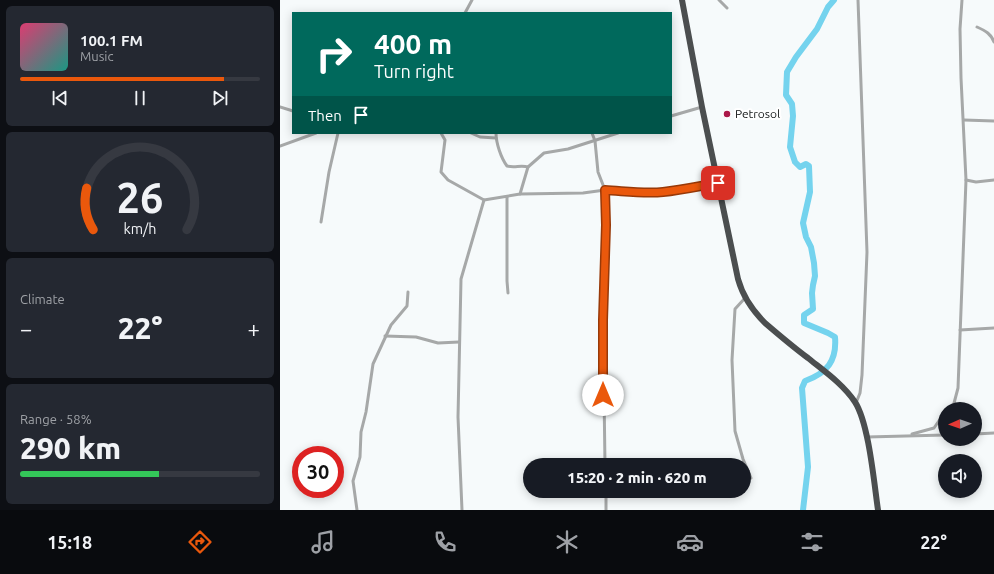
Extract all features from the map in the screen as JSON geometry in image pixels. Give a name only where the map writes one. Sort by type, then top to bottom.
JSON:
[{"type":"highway","points":[[681,0],[738,278],[745,298],[755,313],[765,323],[834,379],[845,389],[856,403],[862,419],[866,437],[878,510]]},
{"type":"street","points":[[466,12],[472,0]]},
{"type":"street","points":[[719,0],[727,8]]},
{"type":"street","points":[[856,403],[860,393],[862,376],[868,252],[858,0]]},
{"type":"street","points":[[954,402],[958,388],[966,180],[964,120],[960,78],[960,29],[962,0]]},
{"type":"street","points":[[978,27],[992,36],[994,42]]},
{"type":"street","points":[[672,116],[702,107]]},
{"type":"street","points":[[280,108],[292,111]]},
{"type":"street","points":[[964,120],[994,120]]},
{"type":"street","points":[[280,146],[313,134]]},
{"type":"street","points":[[321,222],[338,134]]},
{"type":"street","points":[[442,134],[445,140],[441,172],[448,180],[484,200],[520,194],[583,193],[605,190],[633,193],[663,192],[718,183]]},
{"type":"street","points":[[473,134],[480,137],[496,138]]},
{"type":"street","points":[[496,134],[504,163],[507,166],[528,167]]},
{"type":"street","points":[[592,134],[595,141],[598,172],[605,190],[606,225],[603,328],[605,458]]},
{"type":"street","points":[[520,194],[528,167],[544,153],[568,149],[615,134]]},
{"type":"street","points":[[966,180],[976,182],[994,180]]},
{"type":"street","points":[[507,197],[508,294]]},
{"type":"street","points":[[462,510],[458,417],[461,279],[484,200]]},
{"type":"street","points":[[357,510],[353,481],[360,457],[361,432],[374,364],[391,325],[408,306],[408,292]]},
{"type":"street","points":[[742,458],[735,431],[732,360],[735,309],[745,298]]},
{"type":"street","points":[[960,330],[994,328]]},
{"type":"street","points":[[385,336],[416,337],[438,343],[459,342]]},
{"type":"street","points":[[905,436],[934,428],[938,422]]},
{"type":"street","points":[[982,434],[994,433]]},
{"type":"street","points":[[866,437],[938,435]]},
{"type":"street","points":[[606,498],[606,510]]},
{"type":"waterway","points":[[803,510],[808,467],[802,388],[805,381],[813,378],[825,370],[829,365],[834,353],[835,337],[804,323],[804,315],[813,309],[812,293],[815,276],[811,247],[806,237],[803,223],[810,192],[809,166],[806,164],[800,167],[795,162],[790,147],[793,116],[792,104],[786,95],[787,72],[796,57],[817,29],[828,7],[834,0]]},
{"type":"place","name":"Petrosol","points":[[727,114]]},
{"type":"route","points":[[603,395],[603,320],[606,225],[605,190],[633,193],[663,192],[718,183]]}]
